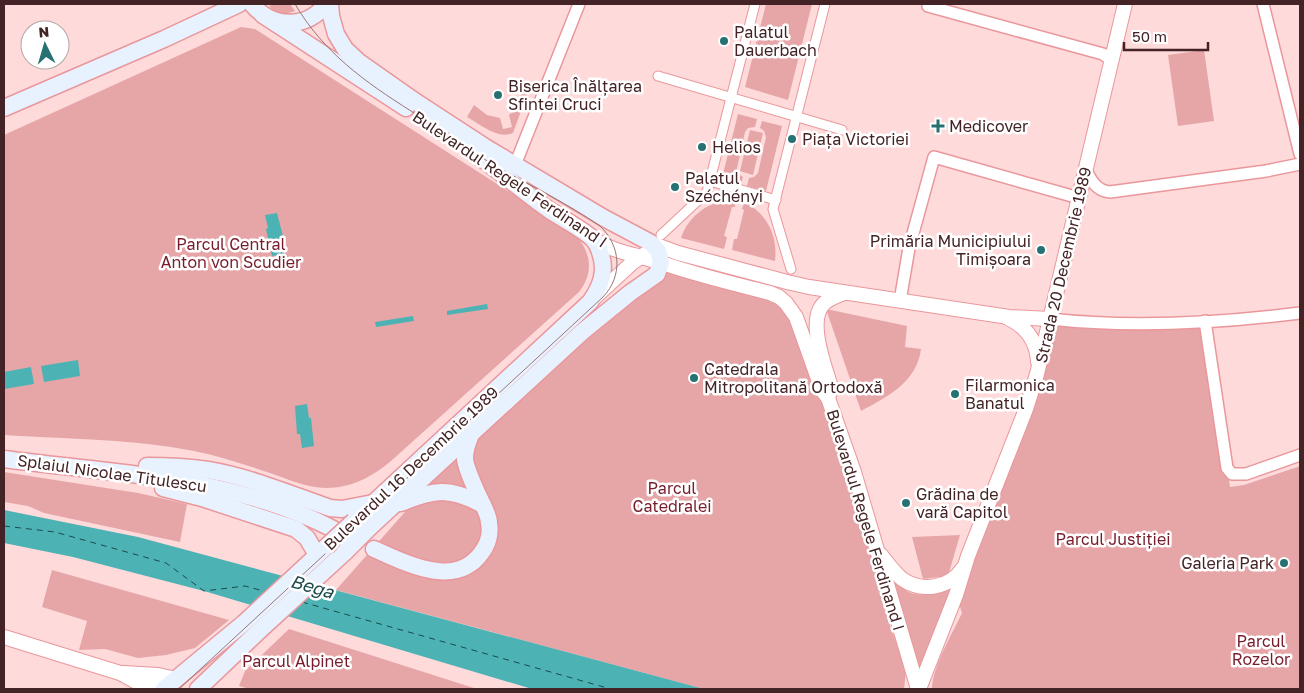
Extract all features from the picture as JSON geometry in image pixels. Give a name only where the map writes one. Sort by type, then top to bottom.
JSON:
[{"type":"main road","points":[[4,108],[164,39],[239,4]]},
{"type":"main road","points":[[257,9],[278,22],[293,23],[314,16],[326,4]]},
{"type":"main road","name":"Bulevardul Regele Ferdinand I","points":[[330,4],[336,34],[341,44],[353,58],[423,107],[516,165],[658,248]]},
{"type":"main road","name":"Bulevardul Regele Ferdinand I","points":[[257,9],[484,159],[547,208],[593,239]]},
{"type":"main road","points":[[590,302],[598,292],[603,269],[600,252],[593,239]]},
{"type":"main road","name":"Bulevardul 16 Decembrie 1989","points":[[168,686],[321,556],[345,552],[582,332],[658,272],[658,248]]},
{"type":"main road","name":"Bulevardul 16 Decembrie 1989","points":[[204,688],[261,629],[321,556],[354,521],[590,302]]},
{"type":"main road","points":[[374,549],[418,568],[432,571],[448,571],[469,565],[479,557],[485,548],[489,536],[490,524],[465,461],[470,437]]},
{"type":"main road","name":"Splaiul Nicolae Titulescu","points":[[4,459],[75,469],[151,476],[212,486],[295,512],[333,530]]},
{"type":"main road","points":[[75,469],[108,465],[194,469],[242,478],[330,508],[342,509],[373,504]]},
{"type":"main road","points":[[75,469],[108,479],[150,485],[194,495],[296,529],[307,538],[321,556]]},
{"type":"main road","points":[[392,507],[417,496],[441,491],[460,494],[483,505]]},
{"type":"main road","points":[[168,686],[204,688]]},
{"type":"street","points":[[516,165],[579,4]]},
{"type":"street","points":[[754,4],[726,97],[710,181],[706,192],[658,248],[787,282],[996,315],[1106,323],[1205,321],[1259,318],[1300,313]]},
{"type":"street","points":[[791,269],[773,209],[825,4]]},
{"type":"street","name":"Strada 20 Decembrie 1989","points":[[918,689],[956,595],[968,556],[1026,409],[1086,170],[1109,55],[1125,4]]},
{"type":"street","points":[[1263,4],[1300,154]]},
{"type":"street","points":[[924,5],[1109,55]]},
{"type":"street","points":[[658,76],[842,130]]},
{"type":"street","points":[[900,301],[909,248],[934,156],[1079,198]]},
{"type":"street","points":[[1086,170],[1098,188],[1110,192],[1266,171],[1300,164]]},
{"type":"street","points":[[710,181],[776,200]]},
{"type":"street","name":"Bulevardul Regele Ferdinand I","points":[[593,239],[616,250],[639,257],[658,248],[681,270],[770,293],[786,303],[796,317],[822,390],[828,398],[854,472],[918,689]]},
{"type":"street","name":"Bulevardul 16 Decembrie 1989","points":[[590,302],[639,257]]},
{"type":"street","points":[[647,282],[668,272],[681,270]]},
{"type":"street","points":[[828,398],[831,387],[818,336],[817,315],[821,306],[828,300],[845,292]]},
{"type":"street","points":[[996,315],[1017,323],[1031,337],[1038,357],[1035,379]]},
{"type":"street","points":[[1205,321],[1227,468],[1232,474],[1246,474],[1300,455]]},
{"type":"street","points":[[879,553],[903,580],[910,584],[924,587],[938,586],[951,580],[960,572],[968,556]]},
{"type":"street","points":[[4,637],[120,673],[158,675],[168,686]]},
{"type":"green space","points":[[274,4],[290,4],[295,11],[284,13],[275,11],[269,6]]},
{"type":"green space","points":[[766,4],[812,4],[788,100],[745,87]]},
{"type":"green space","name":"Parcul Central Anton von Scudier","points":[[241,27],[255,29],[572,232],[583,246],[589,261],[589,269],[584,284],[579,292],[391,461],[369,477],[353,484],[318,488],[222,458],[171,447],[124,442],[4,435],[4,135]]},
{"type":"green space","points":[[1204,50],[1214,121],[1178,126],[1168,55]]},
{"type":"green space","points":[[523,90],[528,92],[513,133],[507,135],[495,133],[467,117],[474,105],[487,115],[500,118],[503,129],[512,127],[509,115],[515,110]]},
{"type":"green space","points":[[738,114],[757,119],[755,127],[748,128],[745,132],[737,168],[738,174],[743,177],[741,184],[722,178]]},
{"type":"green space","points":[[762,121],[782,126],[766,191],[747,186],[749,178],[754,177],[758,173],[766,137],[764,131],[760,128]]},
{"type":"green space","points":[[750,130],[763,133],[753,175],[740,171]]},
{"type":"green space","points":[[736,200],[735,207],[732,207],[724,236],[727,237],[724,249],[681,238],[689,223],[700,211],[723,201]]},
{"type":"green space","points":[[744,202],[759,212],[769,226],[775,243],[775,261],[732,250],[734,239],[737,239]]},
{"type":"green space","name":"Parcul Catedralei","points":[[673,271],[786,303],[814,337],[889,622],[906,671],[904,689],[704,689],[336,590],[479,428],[664,274]]},
{"type":"green space","points":[[826,309],[907,326],[905,347],[921,349],[914,371],[907,379],[890,394],[861,411]]},
{"type":"green space","name":"Parcul Justiției","points":[[1205,321],[1230,487],[1244,485],[1300,466],[1300,689],[932,689],[935,671],[962,613],[956,595],[1050,322]]},
{"type":"green space","points":[[4,472],[138,493],[187,504],[180,542],[44,513],[28,506],[4,502]]},
{"type":"green space","points":[[960,535],[948,576],[923,579],[912,537]]},
{"type":"green space","points":[[52,570],[229,620],[195,648],[166,655],[138,658],[105,649],[79,650],[87,621],[42,607]]},
{"type":"green space","points":[[892,577],[905,590],[921,595],[933,594],[954,587],[920,674]]},
{"type":"green space","name":"Parcul Alpinet","points":[[289,629],[477,689],[250,689],[239,686],[245,671]]},
{"type":"water","points":[[277,213],[284,240],[282,241],[284,254],[272,256],[265,215]]},
{"type":"water","points":[[487,304],[488,309],[447,315],[447,311]]},
{"type":"water","points":[[413,316],[414,321],[376,327],[375,322]]},
{"type":"water","points":[[78,360],[80,376],[44,382],[41,366]]},
{"type":"water","points":[[31,367],[34,384],[4,389],[4,372]]},
{"type":"water","points":[[307,404],[309,418],[311,418],[314,446],[302,448],[300,434],[297,434],[295,406]]},
{"type":"water","name":"Bega","points":[[4,510],[138,537],[704,689],[532,689],[204,591],[73,557],[4,543]]},
{"type":"ferry route","points":[[4,526],[55,532],[166,563],[204,591],[245,586],[267,592]]},
{"type":"ferry route","points":[[302,602],[611,689]]},
{"type":"tram line","points":[[179,689],[603,297],[614,280],[616,271],[617,261],[612,243],[600,226],[475,153],[377,89],[346,65],[318,37],[295,4]]},
{"type":"place","name":"Palatul Dauerbach","points":[[724,41]]},
{"type":"place","name":"Biserica Înălțarea Sfintei Cruci","points":[[498,95]]},
{"type":"place","name":"Medicover","points":[[938,126]]},
{"type":"place","name":"Piața Victoriei","points":[[792,139]]},
{"type":"place","name":"Helios","points":[[702,147]]},
{"type":"place","name":"Palatul Széchényi","points":[[675,187]]},
{"type":"place","name":"Primăria Municipiului Timișoara","points":[[1041,250]]},
{"type":"place","name":"Catedrala Mitropolitană Ortodoxă","points":[[694,378]]},
{"type":"place","name":"Filarmonica Banatul","points":[[955,394]]},
{"type":"place","name":"Grădina de vară Capitol","points":[[906,503]]},
{"type":"place","name":"Galeria Park","points":[[1284,563]]},
{"type":"park label","name":"Parcul Rozelor","points":[[1261,650]]}]
